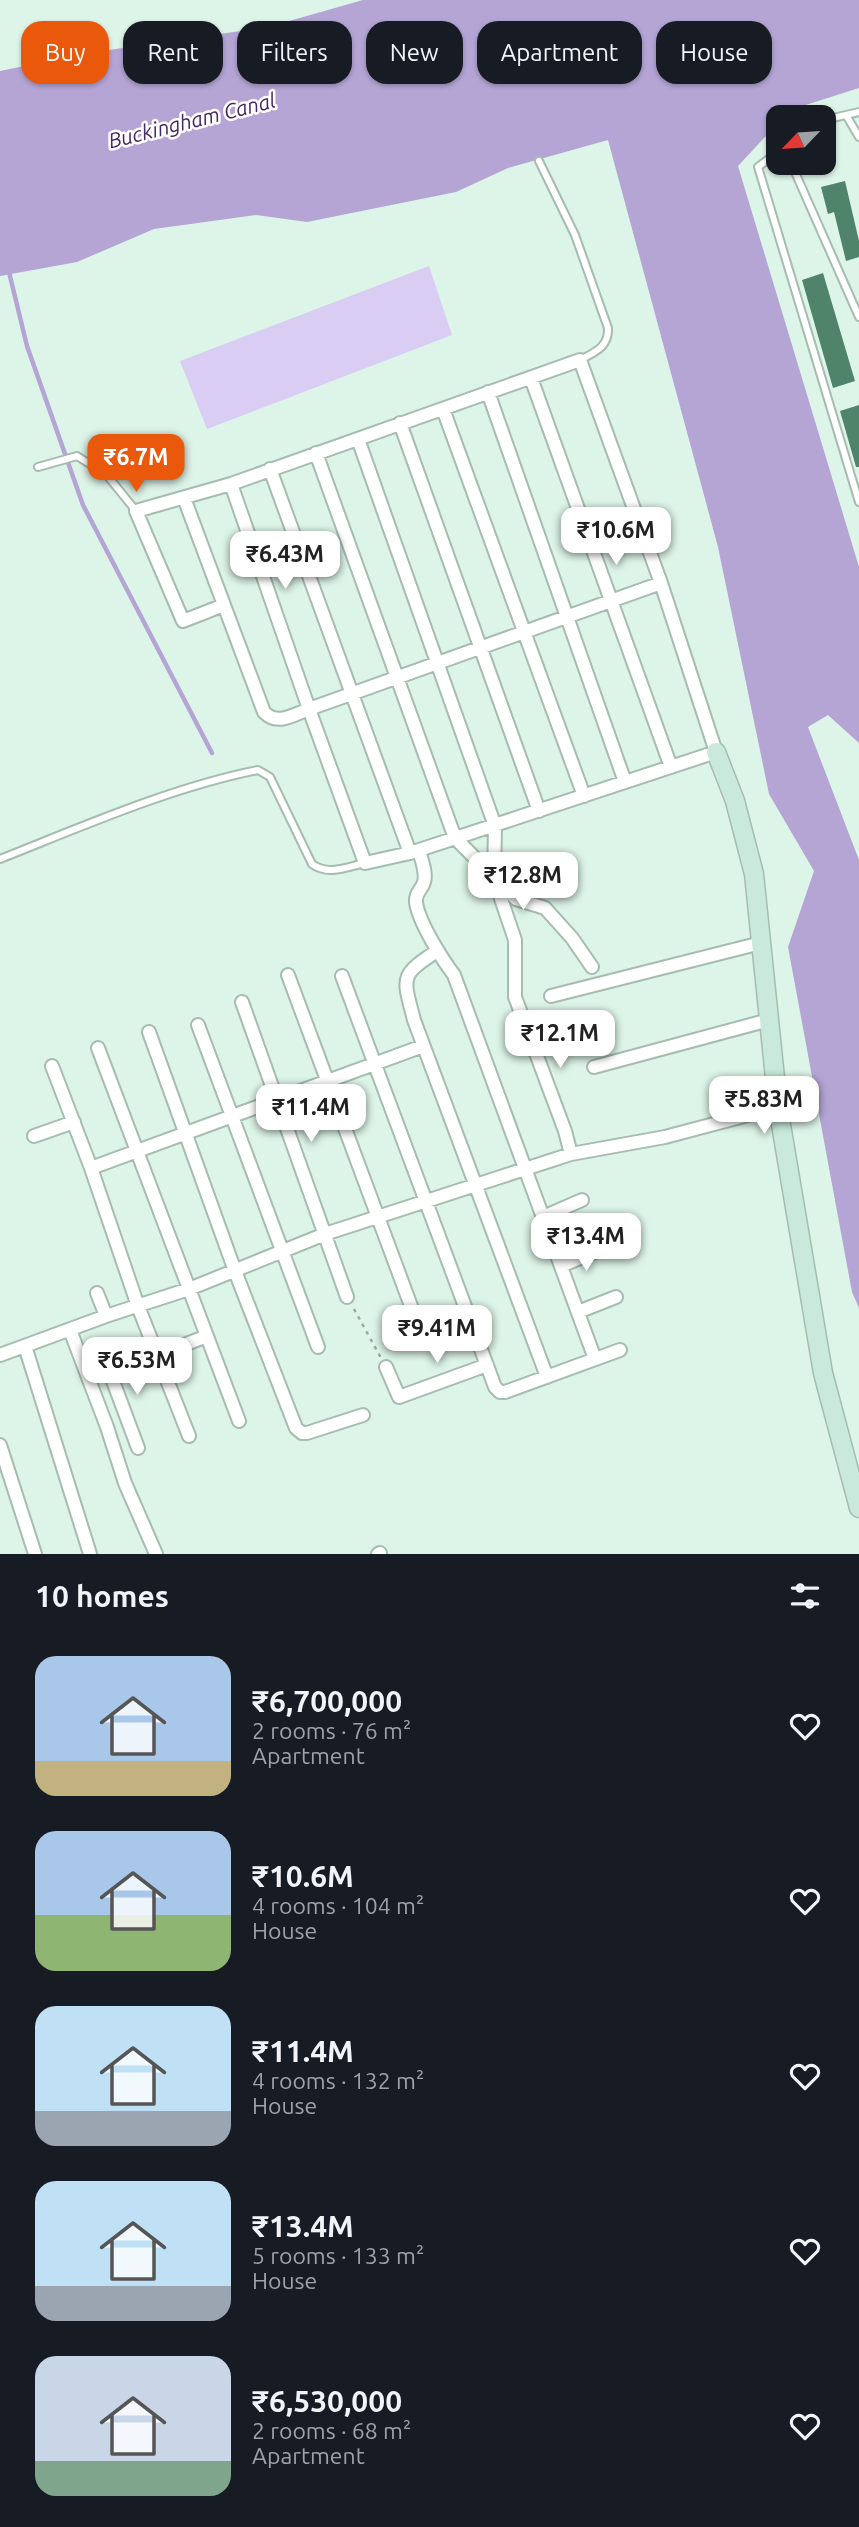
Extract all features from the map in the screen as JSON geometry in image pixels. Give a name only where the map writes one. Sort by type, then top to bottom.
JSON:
[{"type":"street","points":[[224,606],[183,621],[136,511],[230,484],[580,360],[661,583],[716,752],[735,801],[754,874],[778,1107],[823,1373],[859,1508]]},
{"type":"street","points":[[531,378],[671,766]]},
{"type":"street","points":[[488,392],[625,782]]},
{"type":"street","points":[[443,409],[584,796]]},
{"type":"street","points":[[400,423],[539,811]]},
{"type":"street","points":[[358,439],[495,826],[494,878],[515,940],[515,997],[571,1154]]},
{"type":"street","points":[[316,453],[455,838],[516,900],[545,908],[572,938],[592,967]]},
{"type":"street","points":[[270,469],[352,694],[425,876],[424,885],[417,892],[416,902],[437,951],[454,975],[595,1359]]},
{"type":"street","points":[[230,484],[365,863],[495,826],[716,752]]},
{"type":"street","points":[[184,498],[264,712],[270,719],[280,720],[661,583]]},
{"type":"street","points":[[551,996],[761,943]]},
{"type":"street","points":[[437,951],[411,968],[406,980],[414,1020],[547,1377]]},
{"type":"street","points":[[288,975],[414,1314]]},
{"type":"street","points":[[342,976],[495,1387],[500,1392],[505,1392],[620,1350]]},
{"type":"street","points":[[242,1002],[279,1099],[347,1297]]},
{"type":"street","points":[[594,1067],[769,1020]]},
{"type":"street","points":[[198,1025],[318,1347]]},
{"type":"street","points":[[149,1032],[184,1134],[296,1428],[307,1433],[363,1415]]},
{"type":"street","points":[[91,1168],[423,1046]]},
{"type":"street","points":[[99,1048],[239,1421]]},
{"type":"street","points":[[52,1066],[91,1168],[156,1356],[189,1436]]},
{"type":"street","points":[[0,1355],[189,1289],[325,1234],[571,1154],[665,1137],[778,1107]]},
{"type":"street","points":[[34,1136],[74,1122]]},
{"type":"street","points":[[543,1217],[582,1200]]},
{"type":"street","points":[[561,1266],[600,1250]]},
{"type":"street","points":[[97,1293],[106,1316]]},
{"type":"street","points":[[578,1312],[616,1297]]},
{"type":"street","points":[[70,1330],[125,1483],[156,1554]]},
{"type":"street","points":[[138,1448],[113,1381],[114,1372],[207,1336]]},
{"type":"street","points":[[25,1346],[90,1554]]},
{"type":"street","points":[[386,1367],[399,1397],[487,1365]]},
{"type":"street","points":[[107,1427],[128,1419]]},
{"type":"street","points":[[0,1445],[3,1462],[35,1554]]},
{"type":"lane","points":[[836,117],[859,112]]},
{"type":"lane","points":[[846,115],[859,137]]},
{"type":"lane","points":[[766,161],[758,167],[859,502]]},
{"type":"lane","points":[[539,162],[575,235],[608,328],[605,345],[580,360]]},
{"type":"lane","points":[[796,175],[859,317]]},
{"type":"lane","points":[[38,467],[77,456],[106,474],[136,511]]},
{"type":"lane","points":[[0,859],[93,822],[225,776],[258,770],[270,776],[312,864],[321,870],[333,871],[365,863]]},
{"type":"path","points":[[347,1297],[386,1367]]},
{"type":"shaded area","points":[[429,266],[452,335],[207,429],[180,361]]},
{"type":"water","name":"Buckingham Canal","points":[[363,0],[859,0],[859,88],[806,105],[766,105],[766,136],[738,166],[859,567],[859,743],[828,715],[808,727],[859,860],[859,1308],[852,1292],[788,947],[814,871],[769,794],[718,547],[608,140],[508,168],[456,192],[307,222],[256,215],[154,229],[77,262],[0,276],[0,71],[21,67],[21,84],[109,84],[109,50],[123,48],[123,84],[223,84],[223,34],[237,31],[237,84],[352,84],[352,21],[289,21]]},
{"type":"building","points":[[845,181],[859,241],[859,257],[846,261],[834,212],[828,214],[821,187]]},
{"type":"building","points":[[823,273],[855,381],[833,388],[802,280]]},
{"type":"building","points":[[859,405],[859,467],[856,467],[840,411]]},
{"type":"waterway","points":[[9,272],[27,346],[83,505],[212,753]]}]
